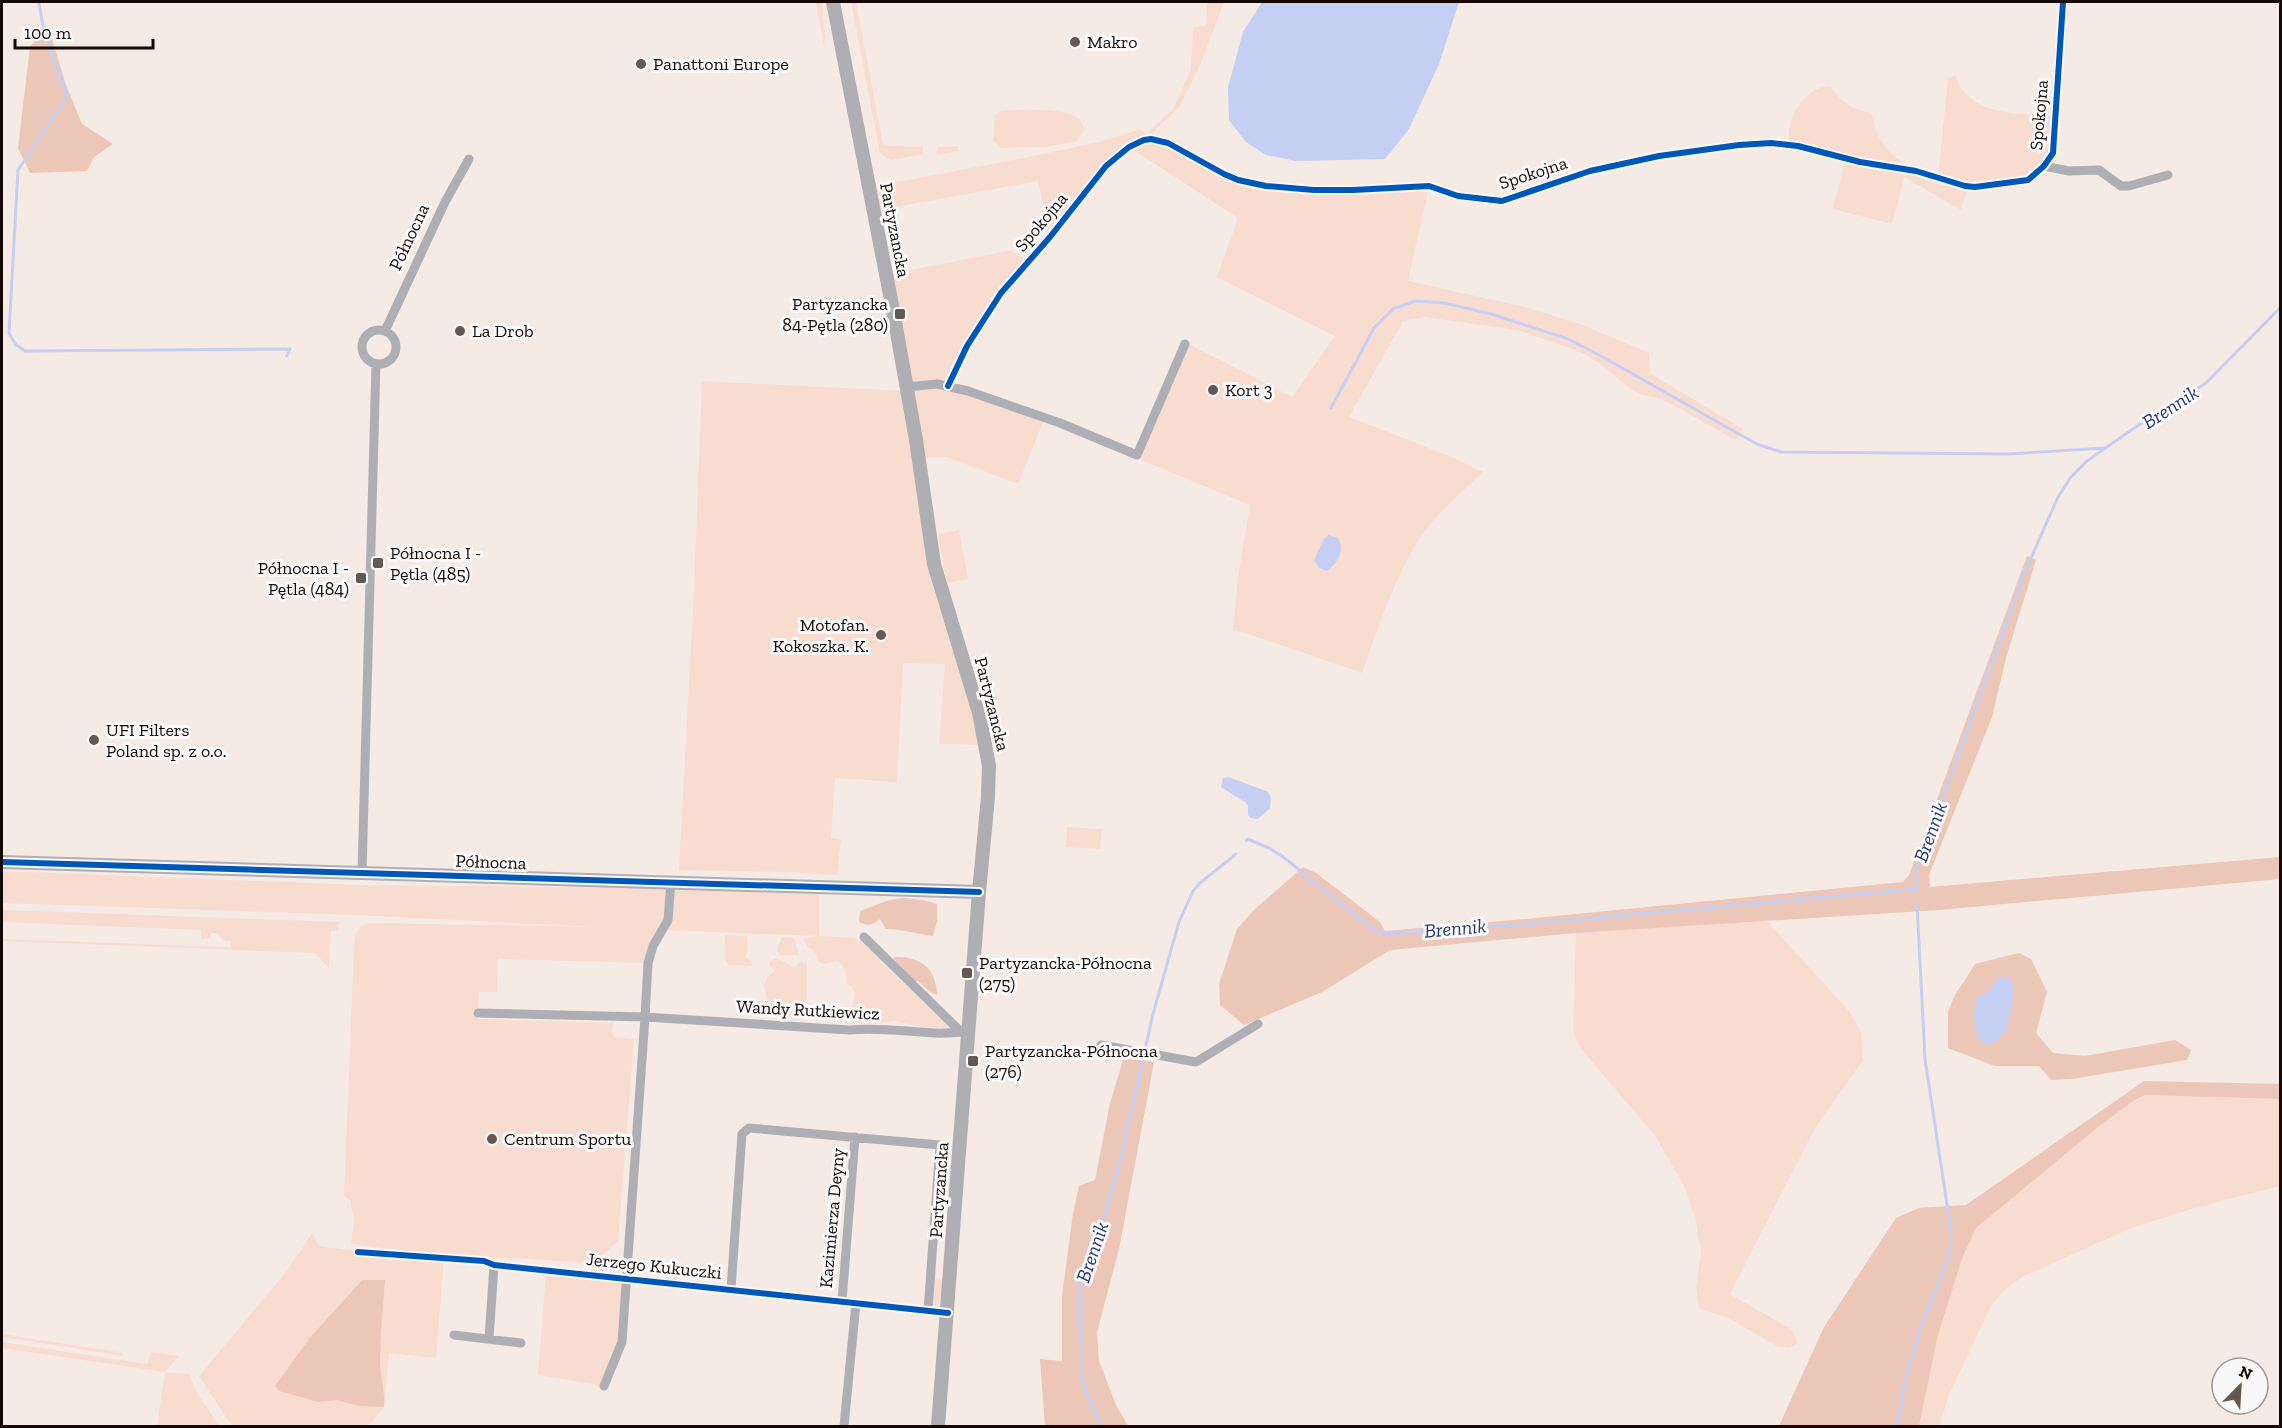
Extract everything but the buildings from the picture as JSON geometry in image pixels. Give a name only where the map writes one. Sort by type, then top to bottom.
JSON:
[{"type":"main road","name":"Partyzancka","points":[[833,2],[907,387],[934,564],[979,713],[988,758],[989,793],[964,1032],[948,1313],[938,1426]]},
{"type":"main road","name":"Północna","points":[[2,862],[979,892]]},
{"type":"street","name":"Spokojna","points":[[948,386],[976,331],[1006,287],[1050,237],[1106,166],[1129,147],[1144,140],[1151,139],[1168,143],[1224,174],[1252,184],[1286,189],[1324,190],[1429,186],[1458,196],[1491,201],[1514,198],[1590,171],[1659,156],[1771,143],[1798,146],[1860,162],[1924,173],[1954,183],[1976,187],[2028,180],[2044,166],[2053,153],[2062,2]]},
{"type":"street","name":"Północna","points":[[385,331],[445,202],[469,159]]},
{"type":"street","points":[[2044,166],[2069,171],[2099,170],[2121,186],[2129,186],[2168,175]]},
{"type":"street","points":[[385,331],[396,343],[395,354],[387,362],[376,364],[366,358],[362,343],[368,333],[385,331]]},
{"type":"street","points":[[907,387],[937,384],[948,386],[1035,413],[1137,455],[1185,344]]},
{"type":"street","points":[[362,873],[376,364]]},
{"type":"street","points":[[604,1386],[622,1342],[648,963],[653,946],[666,924],[671,882]]},
{"type":"street","points":[[864,937],[964,1032]]},
{"type":"street","name":"Wandy Rutkiewicz","points":[[478,1013],[645,1017],[945,1034],[964,1032]]},
{"type":"street","points":[[1101,1045],[1196,1062],[1258,1024]]},
{"type":"street","points":[[731,1289],[742,1134],[749,1128],[940,1145],[928,1311]]},
{"type":"street","name":"Kazimierza Deyny","points":[[842,1301],[855,1137]]},
{"type":"street","name":"Jerzego Kukuczki","points":[[358,1252],[484,1261],[494,1265],[948,1313]]},
{"type":"street","points":[[489,1339],[494,1265]]},
{"type":"street","points":[[844,1426],[856,1303]]},
{"type":"street","points":[[454,1335],[521,1343]]},
{"type":"shaded area","points":[[816,2],[822,2],[824,47]]},
{"type":"shaded area","points":[[851,2],[856,2],[883,144],[923,147],[923,154],[891,160],[880,154]]},
{"type":"shaded area","points":[[1207,2],[1224,2],[1200,65],[1180,106],[1152,133],[1146,134],[1173,109],[1191,69],[1193,27],[1206,26]]},
{"type":"shaded area","points":[[48,26],[66,85],[82,124],[113,144],[94,157],[87,171],[30,173],[18,148],[30,47]]},
{"type":"shaded area","points":[[1955,75],[1962,89],[1971,99],[1983,106],[2011,113],[2055,117],[2053,153],[2028,180],[1968,187],[1961,210],[1904,177],[1892,224],[1833,209],[1846,158],[1789,145],[1791,121],[1801,102],[1818,89],[1831,87],[1848,104],[1858,110],[1871,113],[1879,137],[1897,158],[1920,171],[1938,177],[1948,79]]},
{"type":"shaded area","points":[[1000,111],[1062,112],[1077,117],[1084,130],[1077,141],[1045,147],[1001,148],[993,140],[995,116]]},
{"type":"shaded area","points":[[1140,129],[1151,139],[1266,186],[1429,186],[1408,281],[1525,307],[1583,325],[1649,353],[1651,374],[1743,429],[1736,440],[1662,399],[1642,395],[1625,385],[1601,364],[1576,350],[1517,330],[1424,317],[1403,321],[1349,417],[1452,457],[1483,472],[1437,516],[1409,556],[1391,595],[1362,673],[1243,632],[1233,631],[1238,577],[1250,505],[1141,460],[1137,455],[1189,344],[1292,397],[1335,336],[1217,277],[1238,218],[1129,147],[1119,155],[1050,237],[1038,181],[873,211],[867,181],[882,185],[1029,157],[1103,141]]},
{"type":"shaded area","points":[[958,146],[959,151],[939,155],[936,153],[938,147]]},
{"type":"shaded area","points":[[1012,250],[1027,263],[1017,274],[948,385],[1045,417],[1018,484],[947,457],[919,458],[934,564],[986,745],[939,744],[945,664],[903,663],[897,782],[835,778],[831,838],[841,840],[837,875],[679,870],[702,381],[907,391],[886,275]]},
{"type":"shaded area","points":[[959,530],[968,579],[947,583],[938,534]]},
{"type":"shaded area","points":[[2027,556],[2036,560],[2006,658],[1992,717],[1929,875],[1930,887],[2280,857],[2280,879],[1939,910],[1576,933],[1390,950],[1322,992],[1244,1025],[1220,1005],[1219,984],[1237,929],[1255,909],[1303,867],[1316,873],[1380,922],[1385,931],[1903,882],[1909,875]]},
{"type":"shaded area","points":[[1067,827],[1102,829],[1100,849],[1066,847]]},
{"type":"shaded area","points":[[2,871],[361,885],[819,892],[819,936],[852,938],[866,943],[882,963],[936,1012],[951,1029],[921,1027],[896,1021],[874,1024],[853,1021],[851,1009],[855,993],[846,983],[843,966],[838,961],[825,964],[819,962],[813,949],[808,948],[803,939],[818,936],[662,930],[648,963],[498,959],[497,992],[479,992],[478,1019],[614,1023],[612,1032],[614,1037],[634,1039],[618,1241],[594,1263],[413,1252],[351,1244],[354,1219],[350,1200],[344,1196],[354,947],[358,929],[368,923],[599,927],[356,915],[2,903]]},
{"type":"shaded area","points":[[905,898],[937,904],[937,921],[933,936],[886,929],[880,919],[870,925],[859,922],[860,911],[889,900]]},
{"type":"shaded area","points":[[2,910],[339,922],[338,931],[331,931],[329,968],[315,953],[2,941],[2,939],[230,947],[231,941],[222,940],[217,933],[212,933],[209,938],[201,939],[201,930],[2,922]]},
{"type":"shaded area","points":[[1766,920],[1849,1011],[1861,1032],[1863,1060],[1815,1128],[1730,1294],[1791,1329],[1798,1343],[1790,1348],[1777,1346],[1730,1319],[1699,1308],[1696,1287],[1701,1252],[1695,1216],[1684,1186],[1656,1137],[1579,1046],[1573,1030],[1576,933]]},
{"type":"shaded area","points":[[725,935],[747,936],[748,950],[745,957],[751,961],[753,966],[729,965],[724,958]]},
{"type":"shaded area","points":[[782,937],[794,938],[799,955],[780,955],[777,950]]},
{"type":"shaded area","points":[[2019,953],[2031,959],[2047,992],[2036,1033],[2053,1053],[2085,1056],[2175,1040],[2191,1050],[2187,1060],[2072,1079],[2051,1080],[2039,1066],[1995,1066],[1948,1048],[1948,1011],[1955,995],[1975,964]]},
{"type":"shaded area","points":[[893,957],[919,961],[925,965],[933,977],[937,995],[918,981],[913,982],[899,968]]},
{"type":"shaded area","points":[[777,958],[794,967],[802,961],[807,964],[807,998],[803,1019],[793,1021],[789,1014],[794,1002],[779,1005],[768,1000],[764,985],[767,977],[775,971],[770,966],[770,961]]},
{"type":"shaded area","points":[[1124,1057],[1154,1062],[1119,1249],[1097,1332],[1099,1361],[1116,1405],[1128,1426],[1045,1426],[1040,1359],[1062,1361],[1062,1296],[1073,1213],[1079,1186],[1095,1180],[1110,1103]]},
{"type":"shaded area","points":[[2144,1081],[2280,1084],[2280,1099],[2145,1095],[2133,1101],[1976,1228],[1963,1256],[1938,1335],[1919,1426],[1779,1426],[1824,1327],[1896,1218],[1919,1208],[1966,1205]]},
{"type":"shaded area","points":[[2145,1095],[2280,1099],[2280,1186],[2191,1209],[2129,1229],[2024,1276],[2004,1290],[1991,1306],[1948,1397],[1940,1426],[1919,1426],[1938,1335],[1963,1256],[1976,1228],[2097,1128],[2133,1101]]},
{"type":"shaded area","points":[[313,1232],[317,1243],[323,1247],[444,1260],[436,1358],[389,1353],[384,1407],[368,1426],[232,1426],[199,1376],[286,1272]]},
{"type":"shaded area","points":[[546,1270],[627,1278],[622,1342],[604,1386],[538,1375]]},
{"type":"shaded area","points":[[933,1279],[943,1280],[940,1303],[936,1306],[933,1305]]},
{"type":"shaded area","points":[[362,1280],[385,1280],[380,1361],[384,1407],[359,1406],[336,1400],[318,1402],[279,1391],[275,1386],[309,1339]]},
{"type":"shaded area","points":[[2,1334],[123,1353],[123,1356],[2,1337]]},
{"type":"shaded area","points":[[2,1342],[147,1364],[151,1352],[179,1356],[165,1372],[2,1348]]},
{"type":"shaded area","points":[[165,1372],[189,1374],[196,1391],[219,1426],[157,1426]]},
{"type":"water","points":[[1262,2],[1459,2],[1439,64],[1409,129],[1385,159],[1296,161],[1266,155],[1246,142],[1229,120],[1228,87],[1243,32]]},
{"type":"water","points":[[1328,535],[1338,538],[1341,547],[1337,560],[1327,571],[1319,568],[1314,560]]},
{"type":"water","points":[[1229,777],[1268,792],[1271,798],[1270,808],[1258,819],[1251,818],[1248,815],[1248,805],[1221,787],[1223,778]]},
{"type":"water","points":[[2007,977],[2014,989],[2005,1031],[1992,1044],[1980,1042],[1974,1020],[1977,997],[1989,991],[1998,978]]},
{"type":"waterway","points":[[39,2],[49,50],[68,95],[18,170],[9,333],[16,345],[25,351],[290,349],[287,356]]},
{"type":"waterway","points":[[1331,408],[1374,328],[1393,309],[1415,301],[1444,303],[1491,314],[1568,339],[1757,444],[1781,452],[2008,454],[2105,448]]},
{"type":"waterway","name":"Brennik","points":[[1916,892],[1916,871],[2027,567],[2058,497],[2071,477],[2087,461],[2140,424],[2206,383],[2280,308]]},
{"type":"waterway","name":"Brennik","points":[[1246,841],[1248,839],[1282,856],[1365,923],[1377,932],[1386,934],[1526,924],[1916,889]]},
{"type":"waterway","name":"Brennik","points":[[1101,1426],[1081,1378],[1079,1291],[1106,1211],[1122,1153],[1153,1014],[1179,922],[1193,891],[1236,854]]},
{"type":"waterway","points":[[1897,1426],[1904,1385],[1919,1332],[1950,1253],[1951,1231],[1925,1059],[1917,904]]},
{"type":"cycle path","points":[[948,386],[967,346],[1001,293],[1050,237],[1106,166],[1129,147],[1144,140],[1151,139],[1168,143],[1224,174],[1238,180],[1266,186],[1314,190],[1429,186],[1458,196],[1502,201],[1590,171],[1659,156],[1771,143],[1798,146],[1860,162],[1916,171],[1965,186],[1975,187],[2028,180],[2044,166],[2053,153],[2063,2]]},
{"type":"cycle path","points":[[2,862],[979,892]]},
{"type":"cycle path","points":[[358,1252],[484,1261],[494,1265],[948,1313]]},
{"type":"place","name":"Makro","points":[[1075,42]]},
{"type":"place","name":"Panattoni Europe","points":[[641,64]]},
{"type":"place","name":"Partyzancka 84-Pętla (280)","points":[[900,314]]},
{"type":"place","name":"La Drob","points":[[460,331]]},
{"type":"place","name":"Kort 3","points":[[1213,390]]},
{"type":"place","name":"Północna I - Pętla (485)","points":[[378,563]]},
{"type":"place","name":"Północna I - Pętla (484)","points":[[361,578]]},
{"type":"place","name":"Motofan. Kokoszka. K.","points":[[881,635]]},
{"type":"place","name":"UFI Filters Poland sp. z o.o.","points":[[94,740]]},
{"type":"place","name":"Partyzancka-Północna (275)","points":[[967,973]]},
{"type":"place","name":"Partyzancka-Północna (276)","points":[[973,1061]]},
{"type":"place","name":"Centrum Sportu","points":[[492,1139]]}]
